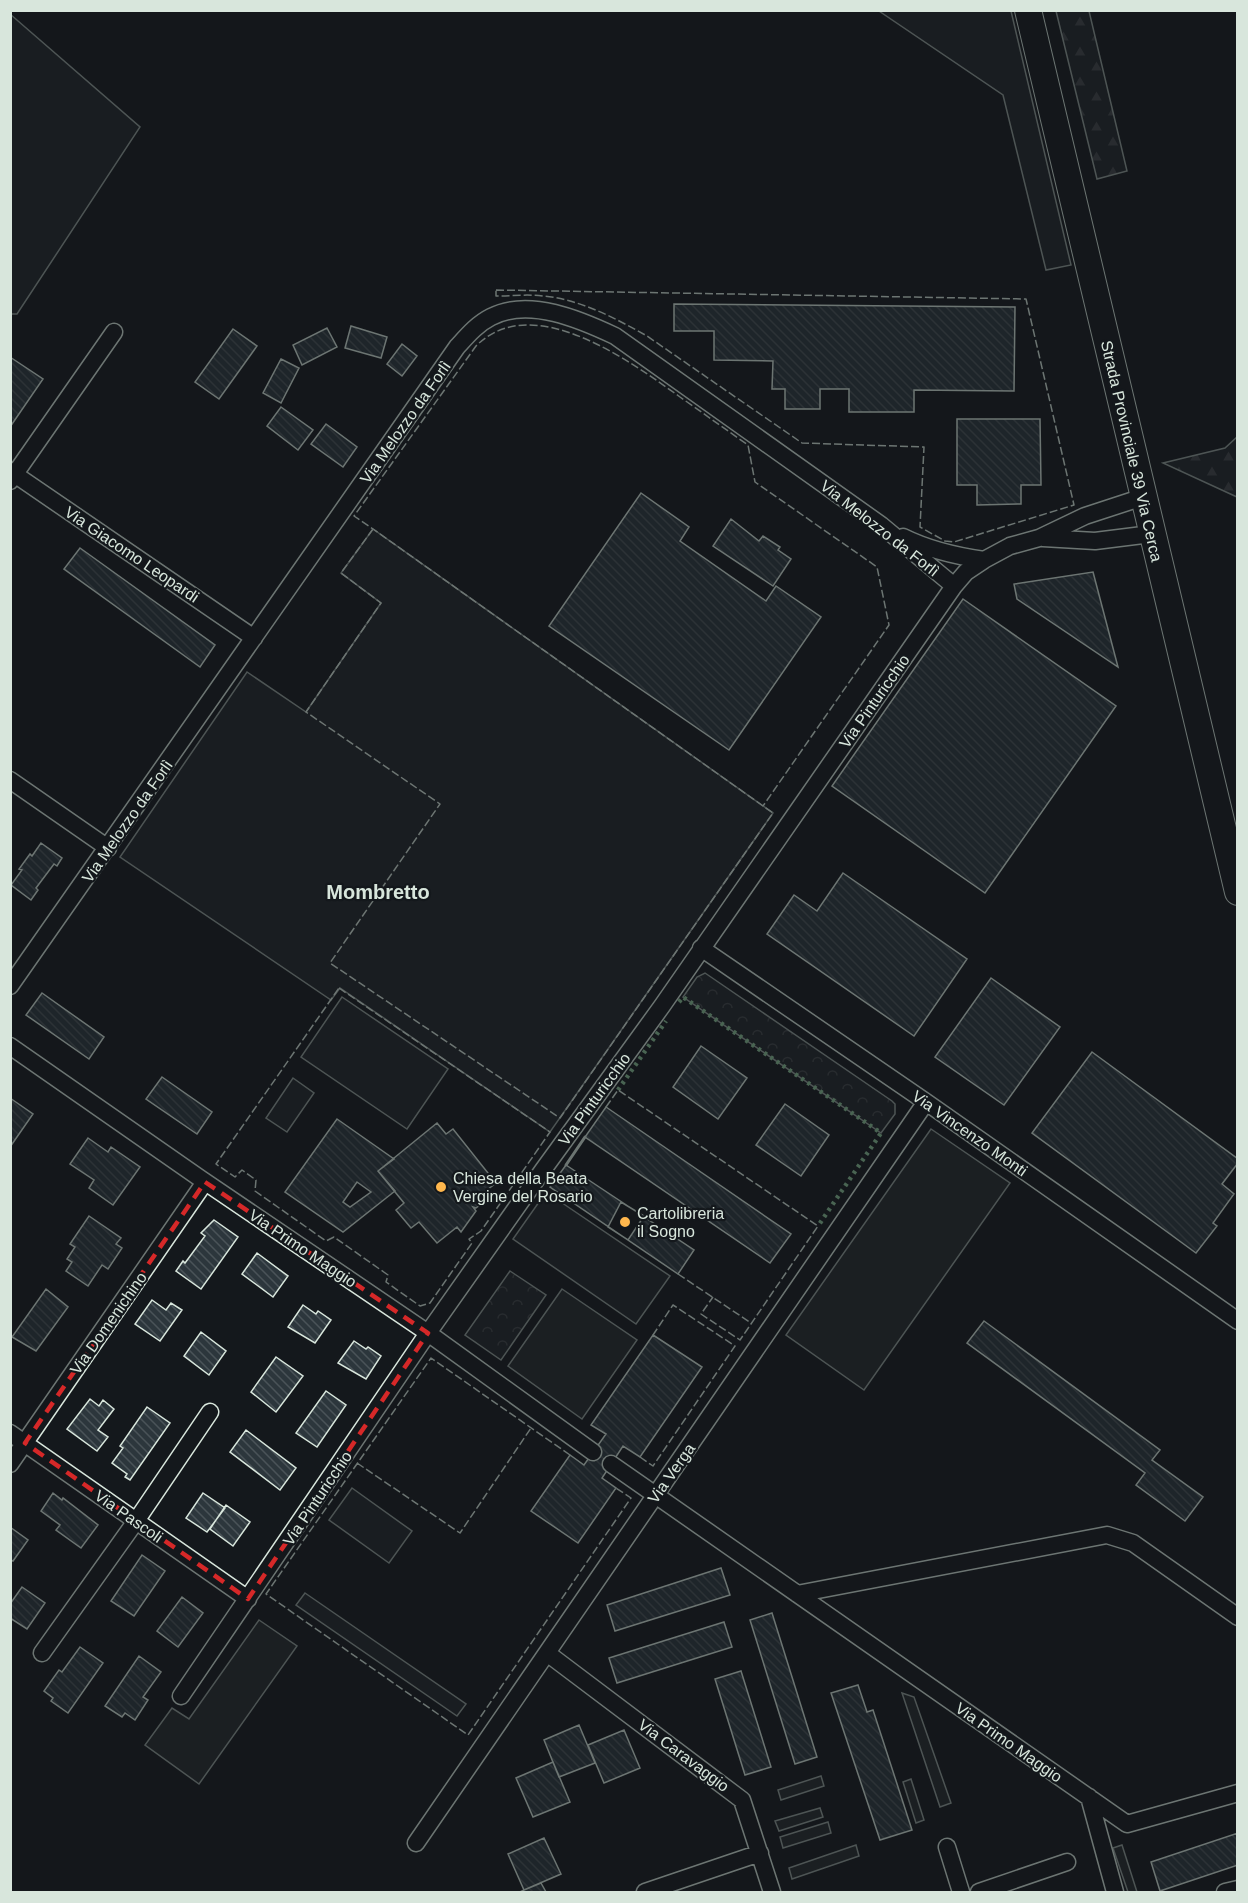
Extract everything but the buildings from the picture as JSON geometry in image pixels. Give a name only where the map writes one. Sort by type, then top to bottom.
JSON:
[{"type":"main road","name":"Strada Provinciale 39 Via Cerca","points":[[1028,10],[1238,892]]},
{"type":"street","name":"Via Melozzo da Forlì","points":[[10,986],[457,347],[476,327],[493,316],[520,309],[550,312],[583,321],[615,336],[881,525],[954,586]]},
{"type":"street","points":[[12,475],[114,333]]},
{"type":"street","name":"Via Giacomo Leopardi","points":[[12,475],[254,638]]},
{"type":"street","points":[[1039,538],[1085,516],[1143,497]]},
{"type":"street","points":[[881,525],[915,543],[953,555],[984,560]]},
{"type":"street","points":[[1039,538],[1095,541],[1151,534]]},
{"type":"street","name":"Via Pinturicchio","points":[[181,1696],[428,1333],[954,586],[966,572],[984,560],[1010,546],[1039,538]]},
{"type":"street","points":[[10,780],[108,848]]},
{"type":"street","name":"Via Vincenzo Monti","points":[[701,948],[926,1102],[1238,1321]]},
{"type":"street","name":"Via Primo Maggio","points":[[10,1046],[428,1333],[593,1452]]},
{"type":"street","name":"Via Verga","points":[[416,1843],[926,1102]]},
{"type":"street","name":"Via Domenichino","points":[[10,1464],[205,1182]]},
{"type":"street","points":[[42,1653],[210,1412]]},
{"type":"street","name":"Via Pascoli","points":[[10,1433],[248,1599]]},
{"type":"street","name":"Via Primo Maggio","points":[[611,1464],[1127,1824],[1238,1793]]},
{"type":"street","points":[[797,1594],[1107,1535],[1133,1543],[1238,1617]]},
{"type":"street","name":"Via Caravaggio","points":[[547,1653],[742,1800],[772,1893]]},
{"type":"street","points":[[1089,1797],[1115,1893]]},
{"type":"street","points":[[947,1847],[962,1893]]},
{"type":"street","points":[[645,1893],[760,1853]]},
{"type":"street","points":[[979,1893],[1067,1862]]},
{"type":"street","points":[[1225,1893],[1238,1889]]},
{"type":"highlighted area","points":[[205,1182],[428,1333],[248,1599],[25,1443]]},
{"type":"green space","points":[[879,11],[1011,11],[1071,265],[1046,270],[1003,95]]},
{"type":"green space","points":[[1056,11],[1089,11],[1127,171],[1097,179]]},
{"type":"green space","points":[[10,14],[140,127],[17,314],[10,314]]},
{"type":"green space","points":[[1237,437],[1237,497],[1163,463],[1225,448]]},
{"type":"green space","points":[[373,529],[773,813],[550,1132],[340,988],[331,1000],[120,857],[247,672],[306,712],[381,603],[341,573]]},
{"type":"green space","points":[[705,973],[892,1101],[895,1104],[895,1114],[881,1133],[683,997],[697,977]]},
{"type":"green space","points":[[342,997],[448,1069],[407,1129],[301,1057]]},
{"type":"green space","points":[[293,1078],[314,1093],[287,1132],[266,1118]]},
{"type":"green space","points":[[546,1192],[670,1276],[636,1324],[513,1239]]},
{"type":"green space","points":[[510,1271],[546,1295],[501,1360],[465,1335]]},
{"type":"green space","points":[[352,1488],[412,1531],[389,1563],[329,1520]]},
{"type":"green space","points":[[305,1593],[466,1704],[457,1716],[296,1605]]},
{"type":"shaded area","points":[[931,1129],[1010,1183],[864,1390],[786,1335]]},
{"type":"shaded area","points":[[562,1289],[637,1340],[582,1419],[508,1366]]},
{"type":"shaded area","points":[[259,1620],[297,1646],[199,1784],[145,1745],[172,1708],[189,1719]]},
{"type":"shaded area","points":[[902,1693],[914,1697],[951,1803],[940,1807]]},
{"type":"shaded area","points":[[821,1776],[824,1786],[781,1800],[778,1790]]},
{"type":"shaded area","points":[[911,1779],[924,1820],[916,1823],[903,1782]]},
{"type":"shaded area","points":[[820,1808],[823,1817],[779,1831],[775,1821]]},
{"type":"shaded area","points":[[828,1822],[831,1833],[783,1848],[780,1837]]},
{"type":"shaded area","points":[[856,1845],[859,1856],[792,1879],[789,1868]]},
{"type":"shaded area","points":[[1122,1845],[1137,1892],[1128,1892],[1113,1848]]},
{"type":"hedge","points":[[679,1002],[683,997],[881,1133],[818,1226]]},
{"type":"hedge","points":[[618,1090],[666,1021]]},
{"type":"fence","points":[[496,290],[1026,299],[1074,505],[954,542],[945,541],[920,527],[924,447],[802,443],[647,336],[622,323],[596,310],[570,301],[537,295],[496,296],[496,290]]},
{"type":"fence","points":[[373,529],[341,573],[381,603],[306,712],[440,804],[330,963],[560,1118],[773,813],[763,806],[373,529],[354,516],[476,346],[499,330],[525,325],[553,328],[581,337],[635,366],[748,445],[755,482],[877,567],[889,625],[763,806]]},
{"type":"fence","points":[[339,988],[550,1132],[481,1231],[469,1239],[472,1243],[430,1303],[420,1306],[386,1282],[388,1275],[334,1237],[326,1241],[255,1191],[256,1180],[242,1170],[235,1177],[216,1164],[339,988]]},
{"type":"fence","points":[[606,1107],[618,1090],[818,1226],[740,1340],[701,1314],[713,1297]]},
{"type":"fence","points":[[678,1274],[751,1323]]},
{"type":"fence","points":[[640,1457],[653,1466],[735,1346],[673,1305],[653,1335]]},
{"type":"fence","points":[[570,1455],[431,1358],[266,1594],[468,1735],[631,1498],[616,1488]]},
{"type":"fence","points":[[357,1463],[460,1533],[531,1428]]},
{"type":"wall","points":[[566,1165],[585,1137]]},
{"type":"place","name":"Chiesa della Beata Vergine del Rosario","points":[[441,1187]]},
{"type":"place","name":"Cartolibreria il Sogno","points":[[625,1222]]},
{"type":"district","name":"Mombretto","points":[[378,892]]}]
